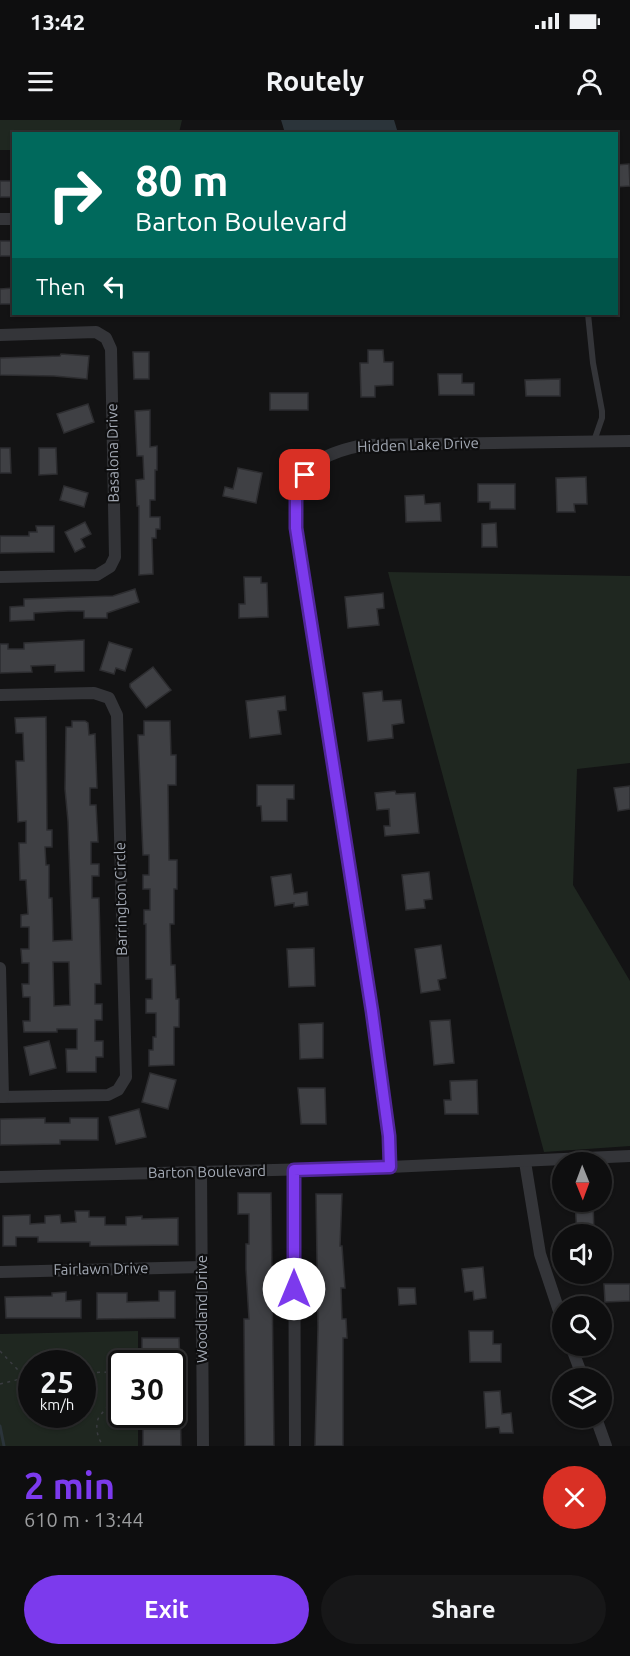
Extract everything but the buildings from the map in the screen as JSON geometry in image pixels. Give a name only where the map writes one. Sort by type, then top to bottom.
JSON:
[{"type":"street","name":"Basalona Drive","points":[[0,334],[96,332],[106,338],[111,349],[115,557],[110,567],[97,575],[0,577]]},
{"type":"street","name":"Hidden Lake Drive","points":[[390,1167],[389,1136],[372,1011],[296,528],[296,499],[305,475],[322,458],[340,449],[364,445],[630,441]]},
{"type":"street","name":"Barrington Circle","points":[[0,695],[94,693],[109,698],[117,715],[126,1077],[118,1090],[108,1095],[2,1097]]},
{"type":"street","points":[[0,968],[2,1097]]},
{"type":"street","name":"Barton Boulevard","points":[[0,1177],[390,1167],[630,1156]]},
{"type":"street","points":[[525,1162],[540,1254],[554,1296]]},
{"type":"street","points":[[294,1170],[296,1446]]},
{"type":"street","name":"Woodland Drive","points":[[201,1172],[203,1446]]},
{"type":"street","name":"Fairlawn Drive","points":[[0,1272],[202,1267]]},
{"type":"street","points":[[600,1428],[606,1446]]},
{"type":"lane","points":[[588,315],[593,363],[602,411],[602,418],[594,441]]},
{"type":"path","points":[[0,1351],[18,1369]]},
{"type":"path","points":[[96,1372],[108,1372],[114,1376],[117,1383],[114,1400],[98,1420],[98,1435],[104,1446]]},
{"type":"path","points":[[0,1384],[18,1380]]},
{"type":"shaded area","points":[[0,120],[182,120],[179,132],[12,132],[12,150],[0,150]]},
{"type":"shaded area","points":[[281,120],[394,120],[398,132],[285,132]]},
{"type":"shaded area","points":[[388,572],[630,576],[630,763],[577,769],[573,885],[630,981],[630,1146],[544,1152]]},
{"type":"shaded area","points":[[138,1331],[138,1350],[108,1350],[108,1428],[138,1428],[138,1446],[0,1446],[0,1334]]},
{"type":"waterway","points":[[0,1426],[4,1446]]},
{"type":"route","points":[[294,1289],[294,1170],[390,1167],[389,1136],[372,1011],[296,528],[296,499],[305,475]]}]
